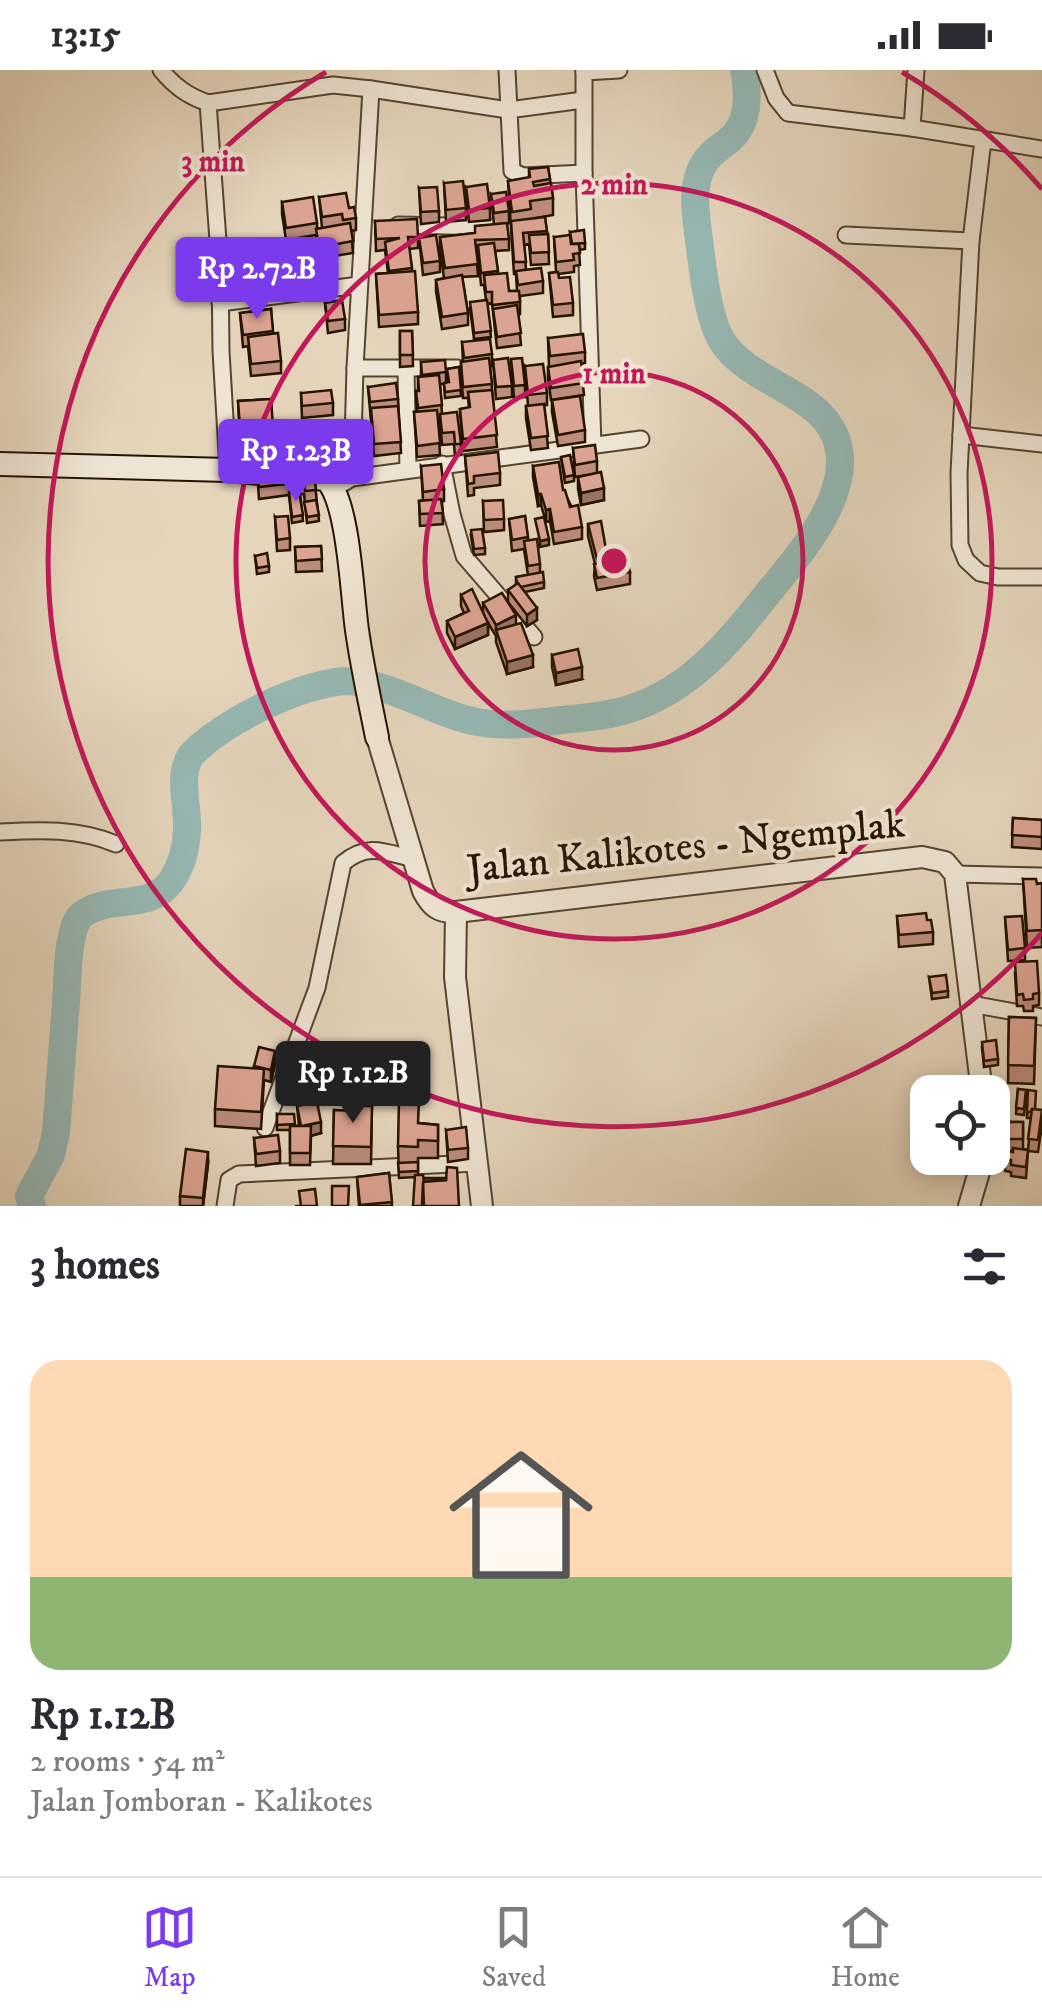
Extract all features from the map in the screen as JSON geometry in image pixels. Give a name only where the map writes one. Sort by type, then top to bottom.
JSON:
[{"type":"main road","points":[[0,464],[228,470],[318,476],[343,483]]},
{"type":"main road","name":"Jalan Kalikotes - Ngemplak","points":[[343,483],[365,682],[378,737]]},
{"type":"street","points":[[162,70],[178,88],[208,103],[332,78],[371,89],[508,110],[583,100]]},
{"type":"street","points":[[508,70],[511,168],[515,174],[584,173]]},
{"type":"street","points":[[593,446],[584,71],[619,70]]},
{"type":"street","points":[[764,70],[788,114],[912,128],[1042,150]]},
{"type":"street","points":[[912,128],[916,70]]},
{"type":"street","points":[[371,89],[343,483],[442,464],[641,440]]},
{"type":"street","points":[[208,103],[228,470]]},
{"type":"street","points":[[984,140],[970,241],[960,435],[960,546],[972,568],[988,576],[1042,578]]},
{"type":"street","points":[[364,224],[506,227]]},
{"type":"street","points":[[846,234],[970,241]]},
{"type":"street","points":[[220,303],[359,285]]},
{"type":"street","points":[[354,368],[458,368]]},
{"type":"street","points":[[406,368],[408,470]]},
{"type":"street","points":[[960,435],[1042,444]]},
{"type":"street","points":[[442,464],[464,556],[534,637]]},
{"type":"street","name":"Jalan Kalikotes - Ngemplak","points":[[378,737],[422,891],[441,912],[922,857],[946,862],[955,874],[980,1075]]},
{"type":"street","points":[[0,832],[70,832],[96,835],[116,844]]},
{"type":"street","points":[[266,1128],[318,988],[343,863],[359,852],[376,850],[413,860]]},
{"type":"street","points":[[955,874],[1042,876]]},
{"type":"street","points":[[456,912],[455,977],[482,1206]]},
{"type":"street","points":[[970,1004],[1042,1017]]},
{"type":"street","points":[[226,1206],[229,1180],[239,1174],[477,1163]]},
{"type":"street","points":[[969,1206],[978,1175]]},
{"type":"building","points":[[548,167],[550,179],[533,182],[534,186],[551,183],[553,198],[530,201],[531,209],[512,212],[508,181],[530,177],[529,169]]},
{"type":"building","points":[[463,181],[466,208],[446,210],[444,183]]},
{"type":"building","points":[[487,184],[490,208],[469,210],[466,187]]},
{"type":"building","points":[[437,187],[439,211],[421,212],[419,188]]},
{"type":"building","points":[[506,192],[509,211],[494,213],[491,194]]},
{"type":"building","points":[[346,193],[356,218],[343,220],[342,214],[322,217],[319,197]]},
{"type":"building","points":[[313,197],[317,223],[286,228],[282,202]]},
{"type":"building","points":[[545,217],[547,231],[523,233],[526,262],[514,262],[511,221]]},
{"type":"building","points":[[417,219],[418,237],[408,237],[412,268],[389,271],[385,242],[400,238],[376,239],[375,221]]},
{"type":"building","points":[[350,223],[353,241],[332,245],[334,252],[320,254],[316,229]]},
{"type":"building","points":[[507,223],[509,239],[475,240],[478,264],[445,268],[440,237],[475,233],[475,226]]},
{"type":"building","points":[[584,230],[585,243],[572,244],[570,232]]},
{"type":"building","points":[[548,234],[549,252],[531,253],[529,235]]},
{"type":"building","points":[[436,235],[440,261],[423,263],[419,238]]},
{"type":"building","points":[[570,235],[571,244],[579,244],[580,253],[573,254],[574,260],[556,262],[554,237]]},
{"type":"building","points":[[494,243],[498,271],[481,273],[478,245]]},
{"type":"building","points":[[541,268],[543,281],[518,285],[516,271]]},
{"type":"building","points":[[290,269],[292,281],[268,285],[266,272]]},
{"type":"building","points":[[310,270],[312,283],[295,285],[293,272]]},
{"type":"building","points":[[262,271],[264,285],[241,288],[239,275]]},
{"type":"building","points":[[415,271],[418,312],[379,315],[376,274]]},
{"type":"building","points":[[558,272],[559,278],[570,277],[573,303],[553,305],[549,273]]},
{"type":"building","points":[[507,273],[509,291],[519,291],[520,302],[492,305],[492,292],[486,292],[484,275]]},
{"type":"building","points":[[462,275],[468,313],[442,317],[436,280]]},
{"type":"building","points":[[342,300],[345,319],[328,321],[325,303]]},
{"type":"building","points":[[487,300],[491,331],[474,333],[470,302]]},
{"type":"building","points":[[517,305],[521,333],[497,337],[493,309]]},
{"type":"building","points":[[271,309],[273,331],[243,335],[240,313]]},
{"type":"building","points":[[400,331],[412,331],[413,355],[400,355]]},
{"type":"building","points":[[278,333],[281,361],[251,364],[248,337]]},
{"type":"building","points":[[583,334],[585,352],[550,356],[548,338]]},
{"type":"building","points":[[490,339],[492,354],[464,358],[462,342]]},
{"type":"building","points":[[489,358],[492,384],[463,387],[461,362]]},
{"type":"building","points":[[508,358],[512,386],[496,387],[493,360]]},
{"type":"building","points":[[522,358],[525,385],[514,386],[511,359]]},
{"type":"building","points":[[445,360],[446,372],[422,375],[421,362]]},
{"type":"building","points":[[581,361],[584,383],[551,388],[548,367]]},
{"type":"building","points":[[543,364],[547,393],[528,395],[525,366]]},
{"type":"building","points":[[459,367],[461,390],[445,392],[444,383],[449,382],[447,369]]},
{"type":"building","points":[[439,375],[442,405],[418,408],[418,377]]},
{"type":"building","points":[[396,383],[398,399],[370,402],[368,387]]},
{"type":"building","points":[[331,390],[333,403],[302,406],[301,393]]},
{"type":"building","points":[[492,390],[497,435],[463,439],[460,409],[470,407],[468,392]]},
{"type":"building","points":[[580,396],[585,430],[558,435],[552,400]]},
{"type":"building","points":[[271,399],[270,436],[263,436],[263,427],[240,428],[238,401]]},
{"type":"building","points":[[544,404],[548,436],[531,438],[526,406]]},
{"type":"building","points":[[398,406],[401,442],[374,444],[371,408]]},
{"type":"building","points":[[437,410],[440,443],[417,446],[414,412]]},
{"type":"building","points":[[457,412],[461,444],[455,444],[454,432],[442,433],[440,414]]},
{"type":"building","points":[[595,445],[597,461],[575,465],[573,448]]},
{"type":"building","points":[[498,452],[500,473],[474,476],[474,483],[468,484],[465,456]]},
{"type":"building","points":[[570,455],[574,475],[565,477],[561,457]]},
{"type":"building","points":[[559,462],[563,490],[570,507],[578,505],[582,527],[554,532],[550,509],[546,510],[538,494],[533,466]]},
{"type":"building","points":[[441,464],[444,489],[423,492],[421,466]]},
{"type":"building","points":[[313,466],[316,490],[305,491],[304,482],[259,487],[257,470]]},
{"type":"building","points":[[601,472],[604,488],[581,493],[578,477]]},
{"type":"building","points":[[299,491],[303,515],[292,517],[289,492]]},
{"type":"building","points":[[441,499],[443,513],[420,514],[419,501]]},
{"type":"building","points":[[316,500],[319,515],[307,517],[304,502]]},
{"type":"building","points":[[503,500],[504,519],[484,520],[483,501]]},
{"type":"building","points":[[288,516],[290,538],[277,540],[275,517]]},
{"type":"building","points":[[525,516],[528,537],[512,540],[509,519]]},
{"type":"building","points":[[544,517],[549,539],[540,541],[535,519]]},
{"type":"building","points":[[601,521],[608,561],[626,557],[630,572],[597,578],[594,564],[598,563],[588,524]]},
{"type":"building","points":[[482,529],[485,548],[474,549],[471,530]]},
{"type":"building","points":[[537,539],[540,564],[528,566],[524,541]]},
{"type":"building","points":[[321,546],[322,559],[296,561],[295,547]]},
{"type":"building","points":[[267,553],[269,566],[257,568],[255,556]]},
{"type":"building","points":[[543,572],[544,582],[521,587],[517,584],[516,577]]},
{"type":"building","points":[[518,583],[537,608],[527,615],[508,590]]},
{"type":"building","points":[[472,589],[488,623],[455,637],[447,621],[469,611],[461,595]]},
{"type":"building","points":[[502,593],[516,615],[496,625],[483,603]]},
{"type":"building","points":[[521,623],[533,655],[507,662],[496,630]]},
{"type":"building","points":[[578,649],[582,667],[556,673],[552,655]]},
{"type":"building","points":[[1013,818],[1042,820],[1042,837],[1012,835]]},
{"type":"building","points":[[1023,879],[1042,883],[1042,930],[1027,931]]},
{"type":"building","points":[[926,913],[933,932],[899,935],[897,916]]},
{"type":"building","points":[[1022,916],[1025,948],[1008,950],[1005,917]]},
{"type":"building","points":[[1037,961],[1039,993],[1024,1000],[1023,994],[1017,995],[1015,962]]},
{"type":"building","points":[[946,975],[948,991],[932,993],[929,977]]},
{"type":"building","points":[[1009,1017],[1036,1018],[1034,1066],[1008,1065]]},
{"type":"building","points":[[996,1040],[998,1059],[984,1061],[982,1042]]},
{"type":"building","points":[[259,1047],[275,1051],[271,1070],[254,1066]]},
{"type":"building","points":[[218,1066],[264,1069],[261,1112],[215,1109]]},
{"type":"building","points":[[1018,1089],[1026,1090],[1024,1109],[1016,1108]]},
{"type":"building","points":[[1028,1090],[1036,1091],[1035,1109],[1031,1112],[1027,1112]]},
{"type":"building","points":[[356,1095],[363,1095],[363,1106],[372,1106],[371,1147],[333,1146],[334,1110],[356,1111]]},
{"type":"building","points":[[399,1100],[419,1100],[418,1123],[438,1125],[438,1141],[418,1140],[418,1147],[398,1146]]},
{"type":"building","points":[[317,1102],[321,1122],[302,1126],[311,1126],[310,1153],[290,1153],[290,1126],[301,1126],[297,1106]]},
{"type":"building","points":[[1032,1109],[1042,1110],[1038,1140],[1028,1139]]},
{"type":"building","points":[[277,1114],[294,1114],[295,1124],[277,1125]]},
{"type":"building","points":[[1010,1122],[1023,1122],[1023,1139],[1010,1139]]},
{"type":"building","points":[[466,1127],[468,1148],[448,1150],[446,1130]]},
{"type":"building","points":[[278,1135],[280,1151],[256,1154],[254,1138]]},
{"type":"building","points":[[1013,1148],[1028,1150],[1026,1167],[1011,1165],[1010,1152]]},
{"type":"building","points":[[186,1149],[208,1152],[203,1198],[180,1196]]},
{"type":"building","points":[[418,1162],[418,1171],[399,1172],[398,1163]]},
{"type":"building","points":[[447,1167],[457,1168],[459,1206],[424,1206],[423,1182],[446,1180]]},
{"type":"building","points":[[389,1173],[392,1202],[360,1205],[357,1177]]},
{"type":"building","points":[[415,1175],[423,1175],[422,1206],[413,1206]]},
{"type":"building","points":[[332,1186],[349,1186],[348,1206],[332,1206]]},
{"type":"building","points":[[315,1189],[317,1206],[301,1206],[299,1191]]},
{"type":"waterway","points":[[32,1206],[29,1196],[51,1155],[56,1132],[68,963],[75,925],[82,914],[97,907],[154,896],[172,880],[186,837],[186,766],[211,737],[287,696],[345,681],[379,687],[457,717],[492,724],[595,716],[640,705],[685,681],[723,647],[807,544],[827,511],[839,477],[835,437],[825,419],[809,405],[753,370],[722,341],[712,318],[703,273],[695,207],[697,181],[708,158],[735,134],[744,118],[744,70]]}]
